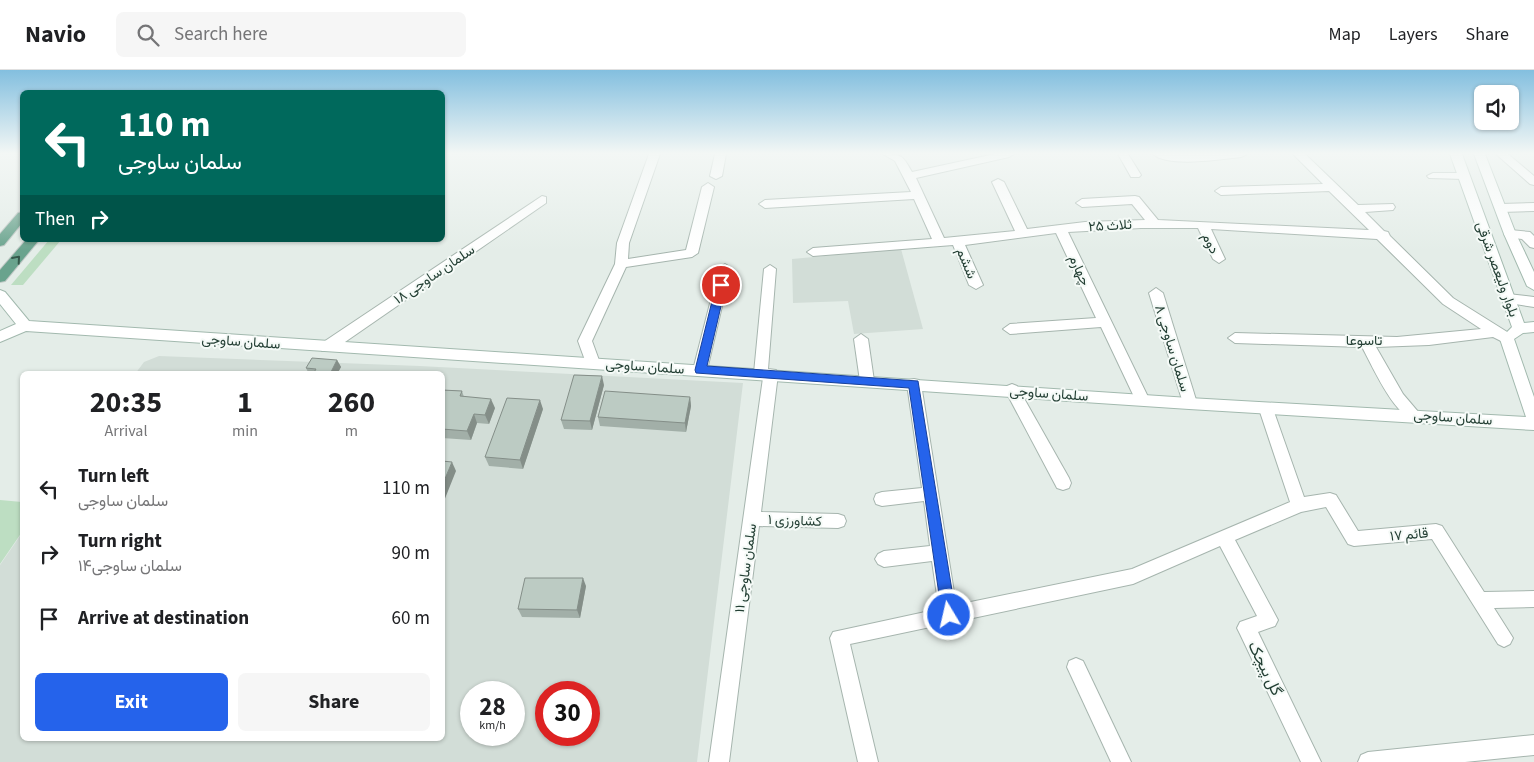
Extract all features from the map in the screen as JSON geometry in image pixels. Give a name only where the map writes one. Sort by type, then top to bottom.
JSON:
[{"type":"main road","points":[[0,242],[20,218]]},
{"type":"main road","points":[[0,278],[31,242]]},
{"type":"street","points":[[593,363],[584,341],[622,264],[623,243],[641,186]]},
{"type":"street","points":[[913,186],[940,242]]},
{"type":"street","points":[[1000,186],[1023,235]]},
{"type":"street","name":"بلوار ولیعصر شرقی","points":[[1468,186],[1508,299],[1527,327]]},
{"type":"street","name":"بلوار ولیعصر شرقی","points":[[1492,186],[1510,234],[1534,286]]},
{"type":"street","points":[[622,264],[692,252],[708,187]]},
{"type":"street","points":[[1221,191],[1333,188],[1384,235],[1448,301],[1493,332],[1507,339],[1534,419]]},
{"type":"street","points":[[765,204],[917,195]]},
{"type":"street","name":"سلمان ساوجی ۱۸","points":[[327,347],[542,200]]},
{"type":"street","points":[[1082,203],[1135,200],[1154,223]]},
{"type":"street","points":[[1356,209],[1388,207]]},
{"type":"street","points":[[1501,208],[1534,207]]},
{"type":"street","name":"ثلاث ۲۵","points":[[813,252],[1023,235],[1060,229],[1154,223],[1384,235]]},
{"type":"street","name":"دوم","points":[[1203,226],[1219,259]]},
{"type":"street","name":"چهارم","points":[[1060,229],[1143,401]]},
{"type":"street","points":[[1510,234],[1526,235],[1534,244]]},
{"type":"street","name":"ششم","points":[[957,241],[976,285]]},
{"type":"street","points":[[700,370],[725,268]]},
{"type":"street","name":"سلمان ساوجی ۱۱","points":[[719,762],[752,519],[766,374],[770,269]]},
{"type":"street","name":"سلمان ساوجی ۸","points":[[1156,293],[1190,403]]},
{"type":"street","points":[[0,295],[25,326]]},
{"type":"street","points":[[1508,299],[1534,302]]},
{"type":"street","points":[[1010,329],[1102,316]]},
{"type":"street","name":"سلمان ساوجی","points":[[0,336],[25,326],[1012,390],[1266,409],[1413,414],[1534,424]]},
{"type":"street","points":[[1507,339],[1511,332],[1527,327]]},
{"type":"street","name":"تاسوعا","points":[[1235,338],[1366,341],[1460,338],[1493,332]]},
{"type":"street","points":[[861,339],[866,381]]},
{"type":"street","points":[[1366,341],[1398,398],[1413,414]]},
{"type":"street","points":[[914,384],[949,615]]},
{"type":"street","points":[[1012,390],[1063,483]]},
{"type":"street","points":[[868,762],[839,638],[1133,576],[1299,505],[1266,409]]},
{"type":"street","points":[[882,499],[930,494]]},
{"type":"street","name":"قائم ۱۷","points":[[1299,505],[1330,500],[1354,539],[1436,531],[1479,600]]},
{"type":"street","name":"کشاورزی ۱","points":[[752,519],[838,521]]},
{"type":"street","name":"گل پیچک","points":[[1224,538],[1269,620],[1246,628],[1311,762]]},
{"type":"street","points":[[884,559],[939,553]]},
{"type":"street","points":[[1479,600],[1534,599]]},
{"type":"street","points":[[1479,600],[1504,638]]},
{"type":"street","points":[[1076,666],[1121,762]]},
{"type":"street","points":[[1368,762],[1445,758],[1534,745]]},
{"type":"shaded area","points":[[901,249],[923,329],[854,334],[848,301],[793,303],[792,259]]},
{"type":"shaded area","points":[[159,356],[420,366],[743,383],[697,762],[0,762],[0,565],[20,536],[20,741],[445,741],[445,371],[137,371],[144,362]]},
{"type":"green space","points":[[47,242],[59,242],[23,285],[11,285]]},
{"type":"green space","points":[[0,500],[20,502],[20,535],[0,564]]},
{"type":"building","points":[[312,358],[337,360],[332,371],[315,371],[316,369],[306,368]]},
{"type":"building","points":[[574,375],[602,376],[590,421],[561,420]]},
{"type":"building","points":[[445,390],[462,391],[460,396],[491,399],[485,415],[474,414],[467,431],[445,429]]},
{"type":"building","points":[[605,391],[690,397],[685,423],[598,417]]},
{"type":"building","points":[[507,398],[540,400],[520,460],[485,457]]},
{"type":"building","points":[[445,461],[452,462],[445,479]]},
{"type":"building","points":[[525,578],[583,578],[577,610],[518,609]]},
{"type":"route","points":[[721,285],[700,370],[914,384],[949,615]]}]
